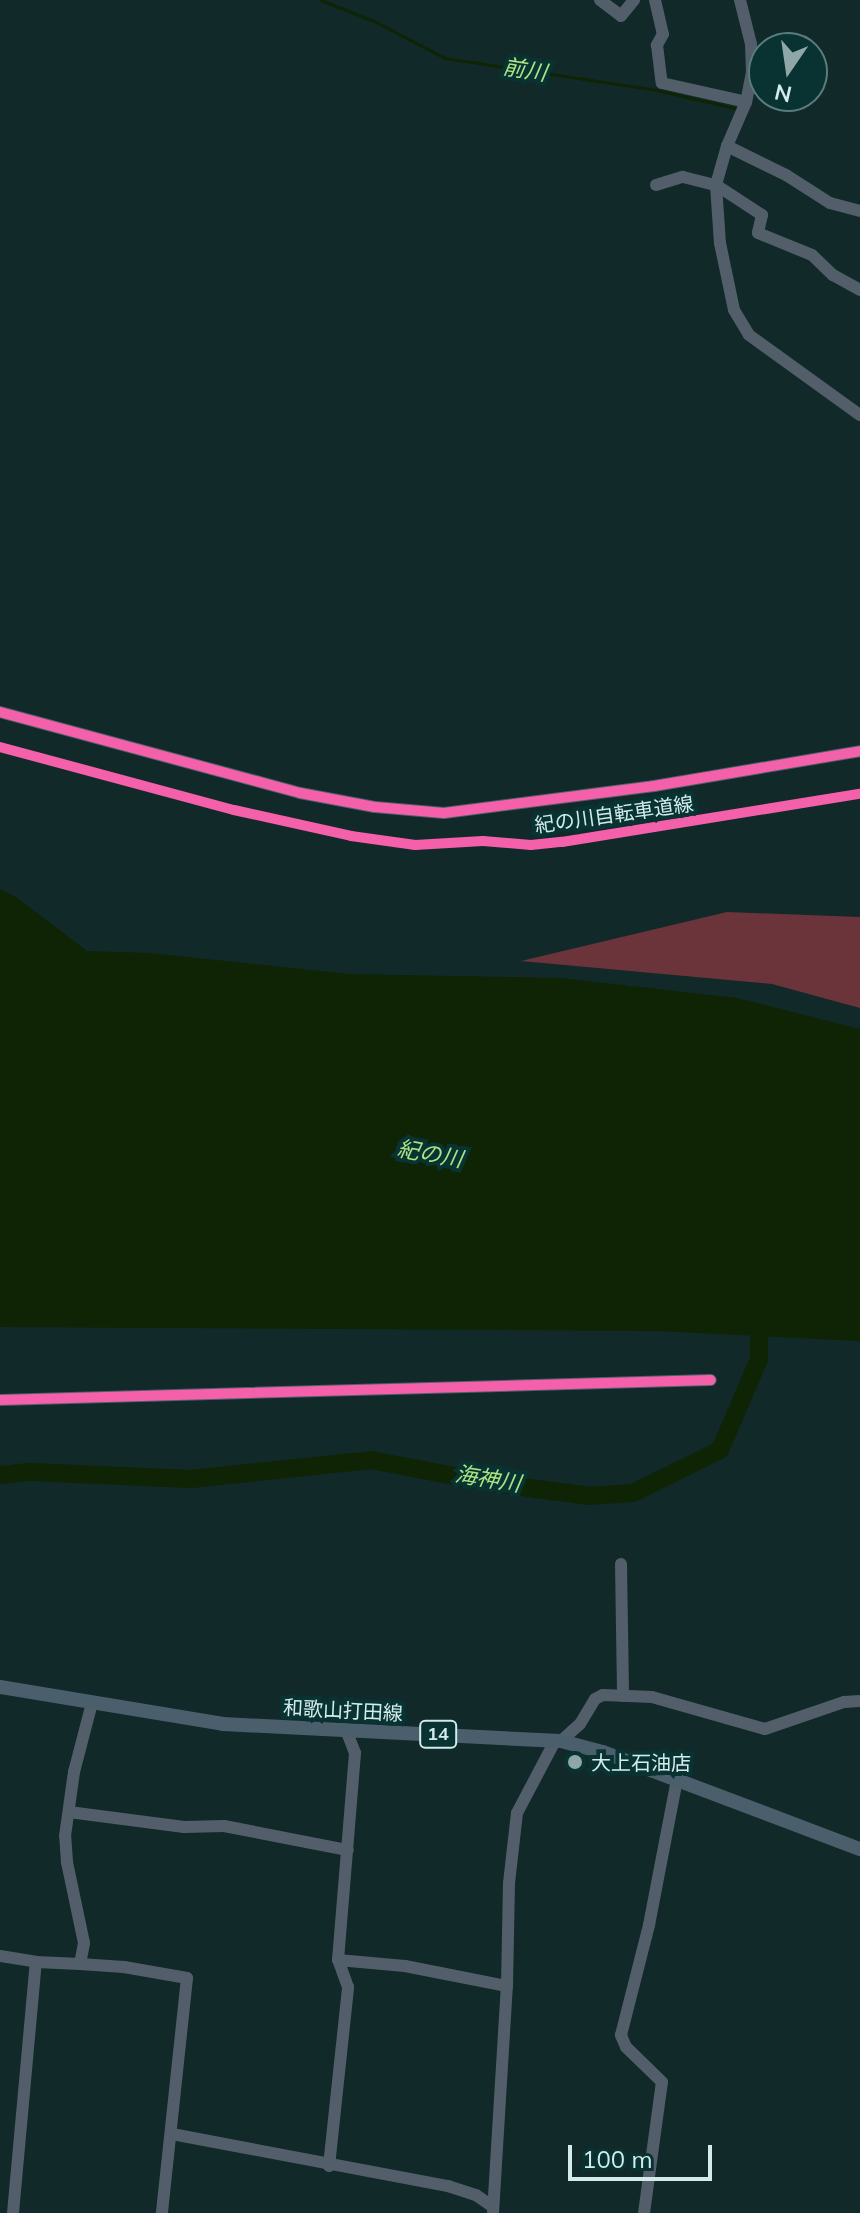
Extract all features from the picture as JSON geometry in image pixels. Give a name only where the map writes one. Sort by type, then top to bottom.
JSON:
[{"type":"main road","name":"和歌山打田線","points":[[0,1687],[223,1724],[558,1741],[677,1779],[860,1849]]},
{"type":"street","points":[[600,0],[621,16],[634,0]]},
{"type":"street","points":[[655,0],[663,34],[657,45],[662,83],[746,102]]},
{"type":"street","points":[[740,0],[751,44],[752,72],[746,102],[727,146],[716,185],[725,274],[734,310],[749,335],[860,415]]},
{"type":"street","points":[[727,146],[786,175],[830,203],[860,211]]},
{"type":"street","points":[[656,185],[683,177],[716,185],[762,215],[758,233],[812,255],[833,275],[860,290]]},
{"type":"street","points":[[0,712],[300,793],[375,807],[444,813],[654,786],[860,751]]},
{"type":"street","points":[[0,1400],[711,1380]]},
{"type":"street","points":[[621,1564],[623,1696]]},
{"type":"street","points":[[492,2209],[507,1986],[509,1883],[517,1813],[558,1741],[580,1724],[595,1699],[603,1695],[652,1697],[694,1706],[765,1729],[844,1702],[860,1701]]},
{"type":"street","points":[[80,1964],[84,1930],[67,1862],[65,1836],[74,1772],[92,1703]]},
{"type":"street","points":[[329,2166],[348,1987],[338,1960],[355,1753],[346,1730]]},
{"type":"street","points":[[644,2213],[662,2082],[626,2047],[621,2035],[649,1925],[677,1779]]},
{"type":"street","points":[[69,1812],[184,1827],[224,1826],[348,1850]]},
{"type":"street","points":[[0,1956],[36,1962],[124,1967],[187,1978],[162,2213]]},
{"type":"street","points":[[338,1960],[405,1966],[507,1986]]},
{"type":"street","points":[[13,2213],[36,1962]]},
{"type":"street","points":[[172,2134],[448,2186],[476,2195],[492,2209]]},
{"type":"shaded area","points":[[727,912],[860,917],[860,1008],[772,984],[521,961]]},
{"type":"water","name":"紀の川","points":[[0,889],[16,897],[87,951],[150,953],[349,974],[560,978],[737,998],[860,1029],[860,1341],[658,1331],[0,1327]]},
{"type":"waterway","name":"前川","points":[[321,0],[376,22],[445,58],[656,90],[738,109]]},
{"type":"waterway","name":"海神川","points":[[0,1475],[31,1472],[191,1479],[371,1460],[485,1482],[590,1496],[633,1493],[720,1450],[759,1359],[759,1312]]},
{"type":"cycle path","name":"紀の川自転車道線","points":[[0,712],[300,793],[375,807],[444,813],[654,786],[860,751]]},
{"type":"cycle path","name":"紀の川自転車道線","points":[[0,747],[234,810],[351,836],[415,845],[483,841],[531,845],[562,842],[860,794]]},
{"type":"cycle path","points":[[0,1400],[711,1380]]},
{"type":"place","name":"大上石油店","points":[[575,1762]]}]
